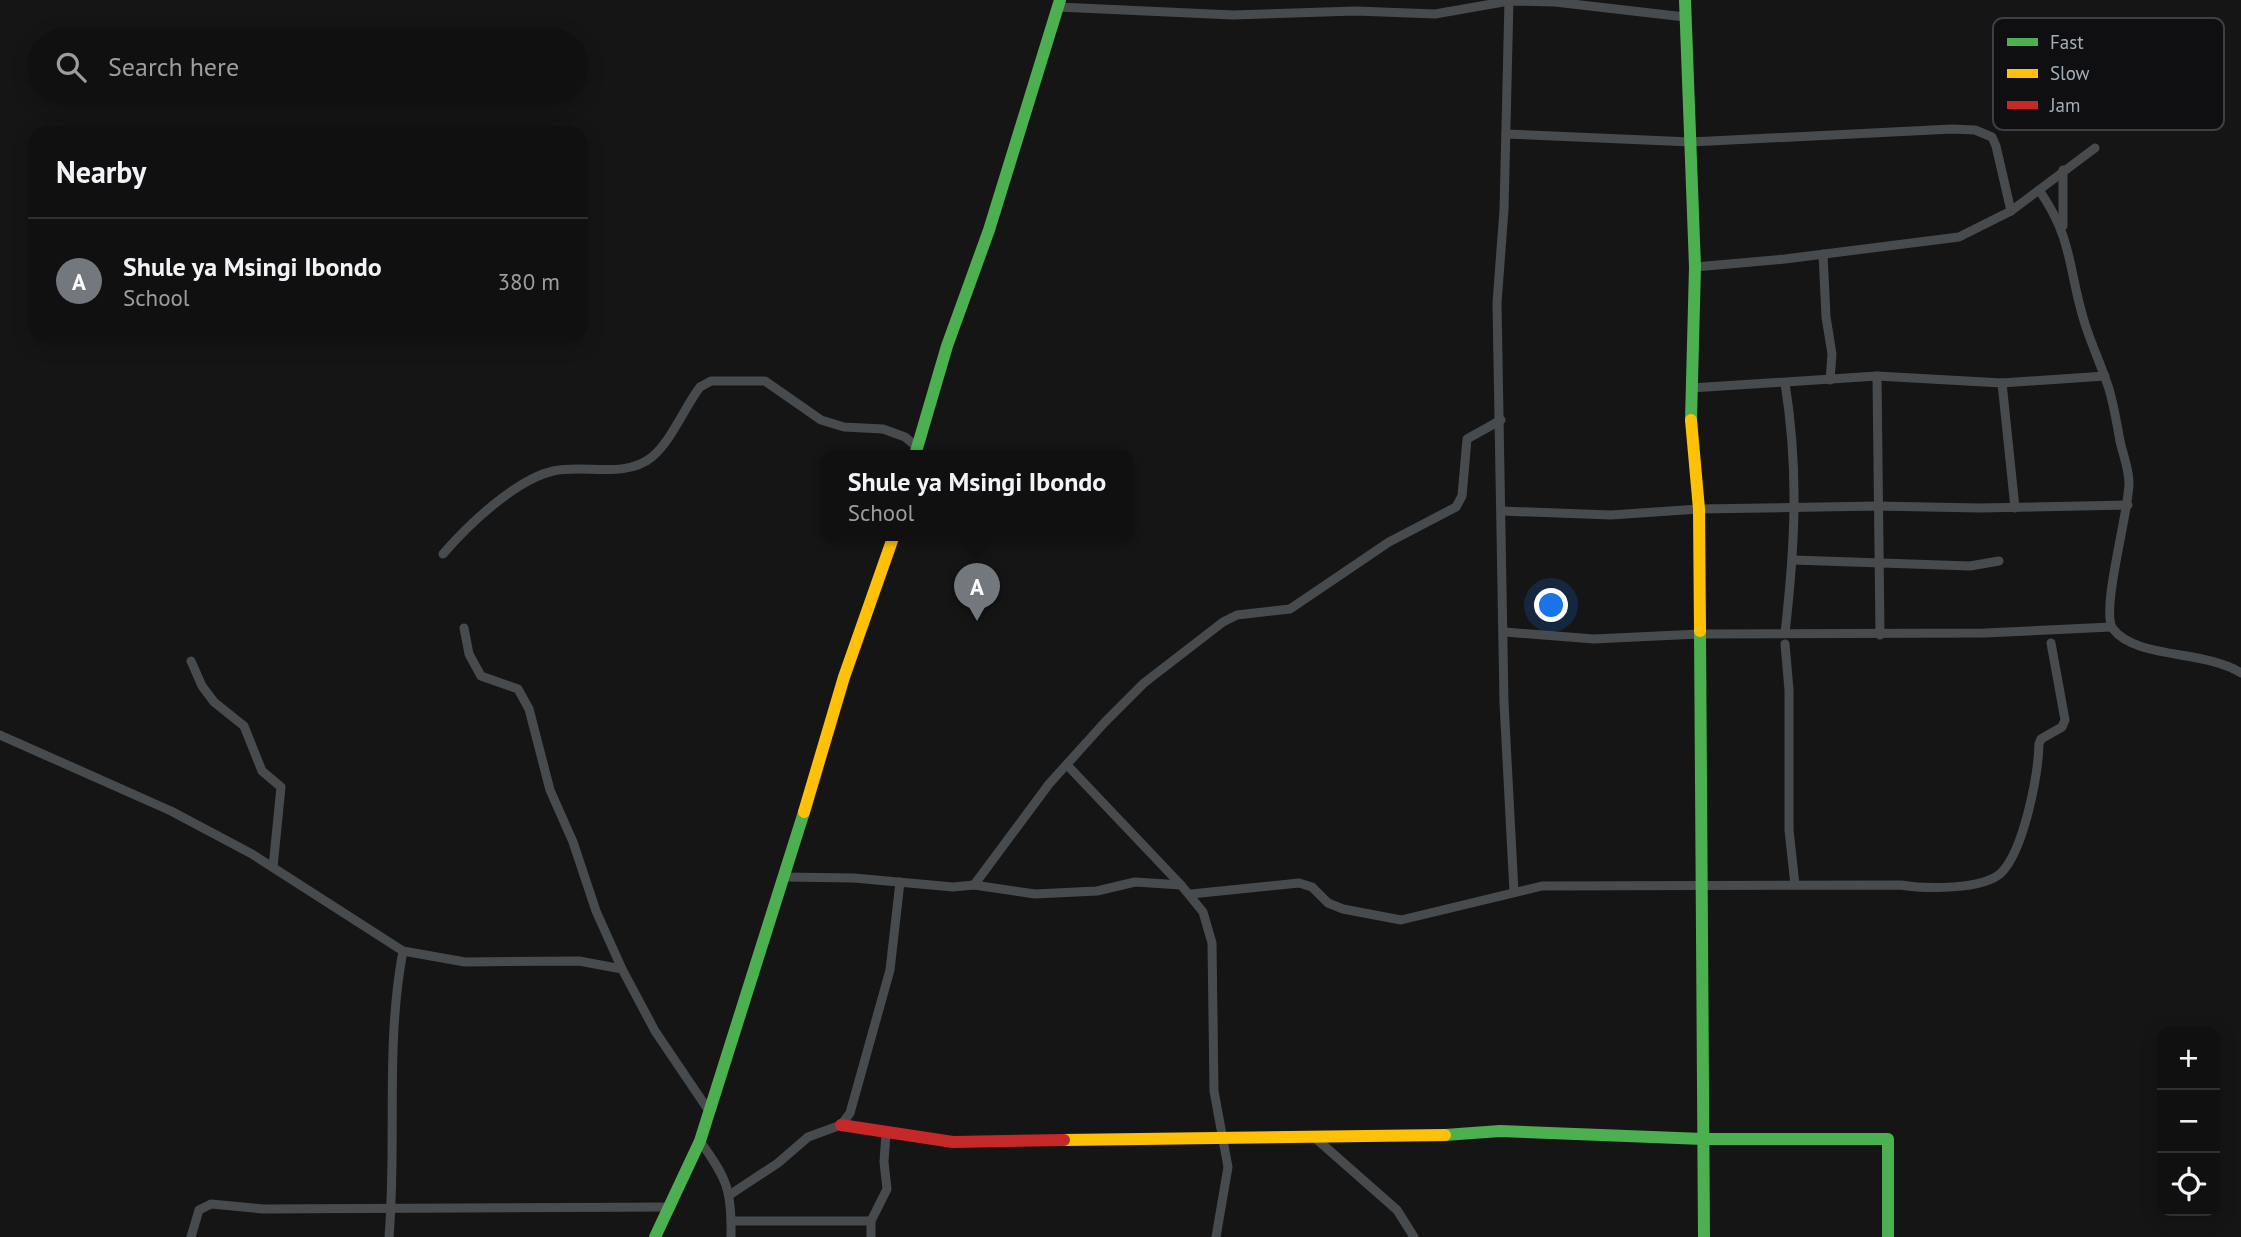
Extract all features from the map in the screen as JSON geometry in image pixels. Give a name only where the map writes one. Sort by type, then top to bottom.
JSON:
[{"type":"street","points":[[1685,0],[1695,267],[1691,431],[1699,509],[1699,883],[1704,1237]]},
{"type":"street","points":[[916,450],[947,346],[989,230],[1059,4],[1233,15],[1356,11],[1435,14],[1509,1],[1565,3],[1685,17]]},
{"type":"street","points":[[1509,1],[1506,134],[1497,303],[1505,632],[1504,703],[1514,892]]},
{"type":"street","points":[[1506,134],[1691,142],[1975,130],[1992,137],[2011,211]]},
{"type":"street","points":[[1695,267],[1959,237],[2011,211],[2095,148]]},
{"type":"street","points":[[2063,170],[2063,228],[2085,325],[2105,376],[2127,472],[2128,505],[2108,606],[2111,627],[2140,646],[2197,656],[2231,666],[2241,673]]},
{"type":"street","points":[[2039,191],[2063,228]]},
{"type":"street","points":[[1823,254],[1826,317],[1832,354],[1830,380]]},
{"type":"street","points":[[1691,388],[1877,376],[2002,383],[2105,376]]},
{"type":"street","points":[[1877,376],[1880,635]]},
{"type":"street","points":[[443,554],[491,509],[536,476],[575,468],[621,468],[639,465],[653,457],[700,387],[711,381],[765,381],[821,420],[844,427],[884,429],[905,438],[915,450]]},
{"type":"street","points":[[1785,633],[1796,508],[1786,383]]},
{"type":"street","points":[[2002,383],[2015,508]]},
{"type":"street","points":[[974,885],[1040,794],[1144,683],[1223,622],[1237,615],[1290,610],[1389,542],[1457,507],[1464,485],[1465,444],[1483,428],[1501,421]]},
{"type":"street","points":[[1502,511],[1611,515],[1699,509],[2128,505]]},
{"type":"street","points":[[655,1237],[701,1141],[785,877],[844,677],[892,541]]},
{"type":"street","points":[[1793,560],[1970,566],[1999,561]]},
{"type":"street","points":[[1505,632],[1594,639],[1699,634],[1880,635],[2111,627]]},
{"type":"street","points":[[464,628],[469,654],[481,676],[518,688],[529,709],[550,790],[573,842],[596,911],[622,970],[655,1031],[709,1111]]},
{"type":"street","points":[[1191,894],[1299,883],[1312,887],[1328,903],[1343,909],[1401,920],[1542,886],[1699,883],[1976,885],[2000,874],[2012,859],[2037,781],[2039,744],[2062,727],[2064,720],[2051,643]]},
{"type":"street","points":[[1785,644],[1789,691],[1789,830],[1795,885]]},
{"type":"street","points":[[191,661],[202,686],[214,702],[244,726],[262,771],[281,787],[273,867]]},
{"type":"street","points":[[0,735],[171,811],[273,867],[403,951],[465,961],[579,961],[622,970]]},
{"type":"street","points":[[1067,765],[1191,894],[1203,912],[1212,943],[1215,1003],[1211,1047],[1228,1179],[1216,1223],[1216,1237]]},
{"type":"street","points":[[785,877],[953,887],[974,885],[1035,894],[1097,891],[1135,882],[1181,885]]},
{"type":"street","points":[[841,1125],[853,1106],[890,970],[900,882]]},
{"type":"street","points":[[389,1237],[393,1060],[398,978],[403,951]]},
{"type":"street","points":[[731,1194],[778,1163],[808,1136],[841,1125],[953,1142],[1366,1133],[1426,1137],[1500,1131],[1703,1139],[1888,1139],[1888,1237]]},
{"type":"street","points":[[870,1237],[872,1221],[887,1189],[884,1162],[887,1133]]},
{"type":"street","points":[[1313,1136],[1397,1210],[1414,1237]]},
{"type":"street","points":[[701,1141],[719,1167],[731,1194],[731,1237]]},
{"type":"street","points":[[191,1237],[199,1210],[211,1204],[249,1209],[671,1207]]},
{"type":"street","points":[[731,1221],[872,1221]]},
{"type":"traffic: fast","points":[[916,450],[947,346],[989,230],[1060,0]]},
{"type":"traffic: fast","points":[[1685,0],[1695,267],[1691,420]]},
{"type":"traffic: fast","points":[[1700,631],[1704,1237]]},
{"type":"traffic: fast","points":[[655,1237],[700,1141],[804,812]]},
{"type":"traffic: fast","points":[[1445,1135],[1500,1131],[1703,1139],[1888,1139],[1888,1237]]},
{"type":"traffic: slow","points":[[1691,420],[1699,509],[1700,631]]},
{"type":"traffic: slow","points":[[804,812],[844,677],[892,541]]},
{"type":"traffic: slow","points":[[1064,1140],[1445,1135]]},
{"type":"traffic: jam","points":[[841,1125],[953,1142],[1064,1140]]},
{"type":"place","name":"Shule ya Msingi Ibondo","points":[[977,621]]}]
